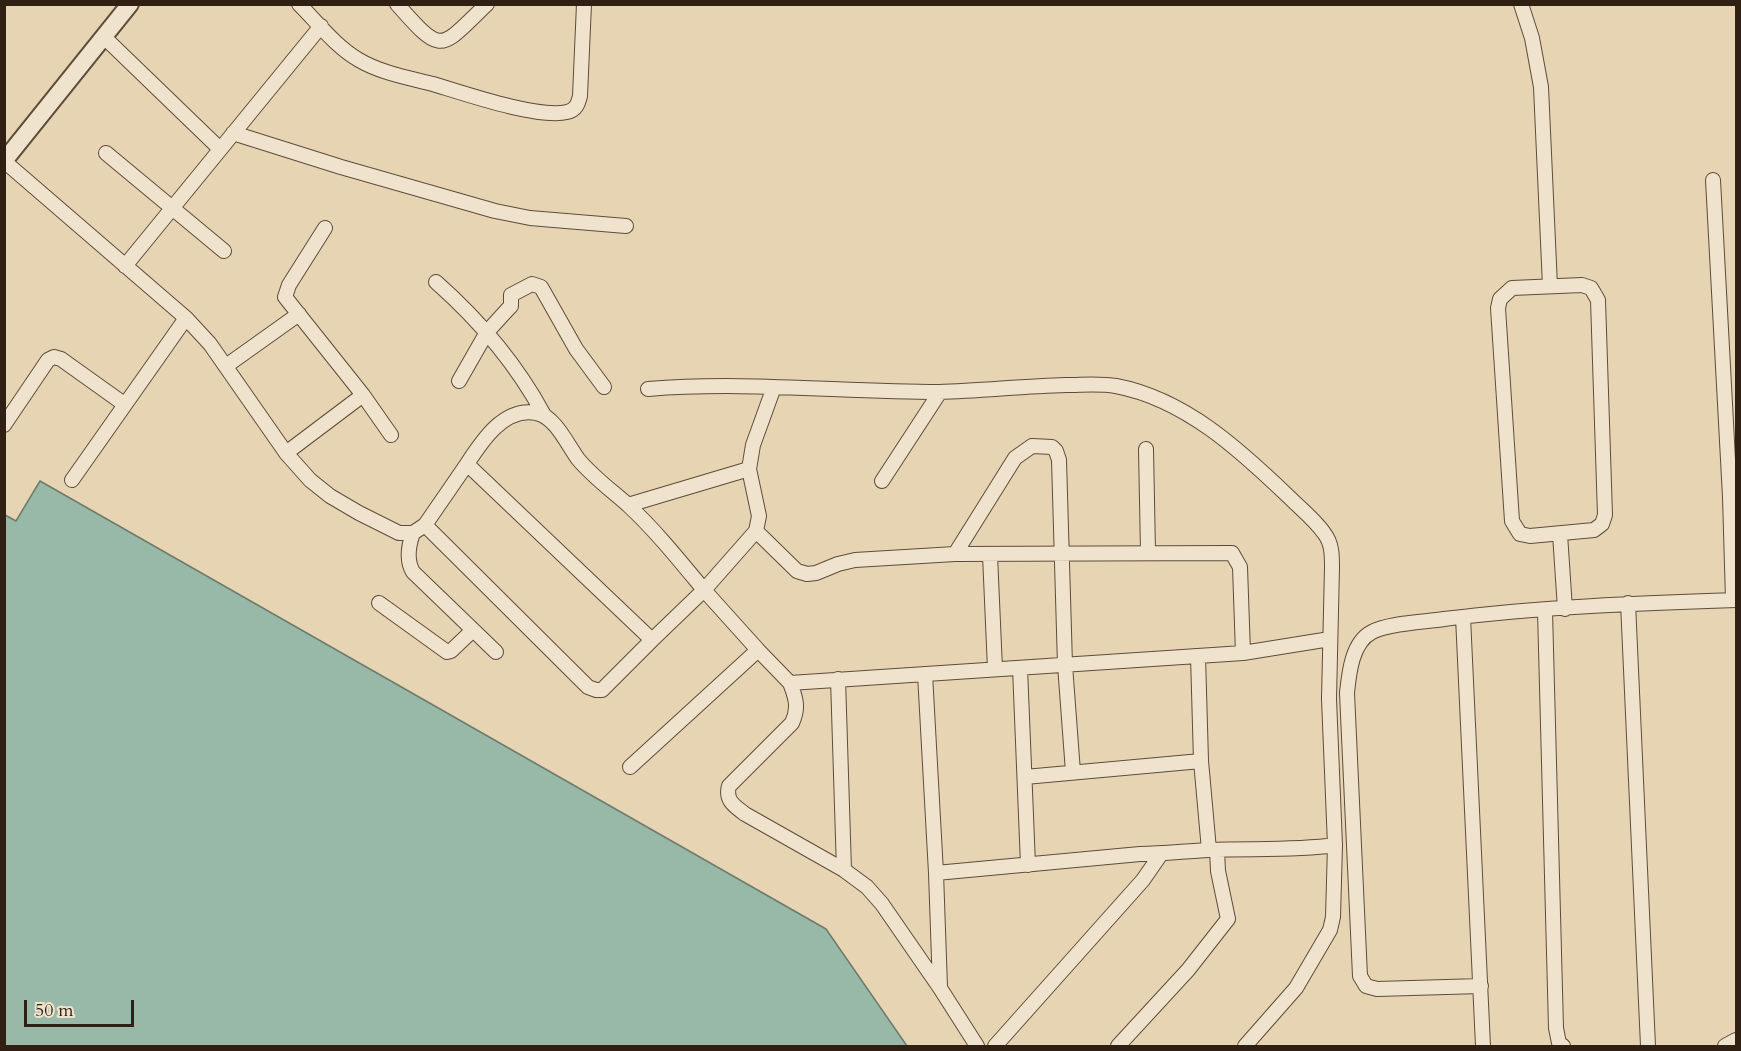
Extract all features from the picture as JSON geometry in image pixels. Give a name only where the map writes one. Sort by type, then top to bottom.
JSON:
[{"type":"street","points":[[299,4],[337,44],[359,61],[383,70],[515,107],[561,113],[577,106],[580,96],[584,4]]},
{"type":"street","points":[[397,4],[424,34],[431,40],[441,42],[451,39],[487,4]]},
{"type":"street","points":[[1521,4],[1532,38],[1541,87],[1550,286]]},
{"type":"street","points":[[123,7],[104,37],[7,153],[125,267],[186,318],[210,344],[286,453],[310,480],[330,496],[399,532],[419,529]]},
{"type":"street","points":[[125,267],[321,26]]},
{"type":"street","points":[[104,37],[220,148]]},
{"type":"street","points":[[233,133],[495,211],[530,218],[626,226]]},
{"type":"street","points":[[106,153],[224,251]]},
{"type":"street","points":[[1481,986],[1377,989],[1366,986],[1360,976],[1347,693],[1354,656],[1360,642],[1370,632],[1383,628],[1462,617],[1628,603],[1735,600],[1713,180]]},
{"type":"street","points":[[325,228],[286,291],[285,297],[363,395],[391,435]]},
{"type":"street","points":[[436,282],[487,332],[519,373],[544,415],[551,421],[579,460],[598,481],[628,505],[668,547],[704,590],[790,683],[797,701],[797,713],[792,723],[729,786],[728,798],[731,803],[745,814],[844,870],[867,887],[882,904],[978,1047]]},
{"type":"street","points":[[459,381],[487,332],[508,309],[513,293],[537,284],[541,287],[576,349],[604,387]]},
{"type":"street","points":[[1581,285],[1591,288],[1598,300],[1606,508],[1602,524],[1594,530],[1560,534],[1530,536],[1520,534],[1512,520],[1498,308],[1500,299],[1512,288],[1581,285]]},
{"type":"street","points":[[226,366],[299,314]]},
{"type":"street","points":[[72,480],[186,318]]},
{"type":"street","points":[[4,425],[48,360],[54,357],[61,359],[124,404]]},
{"type":"street","points":[[648,389],[742,385],[940,392],[1085,385],[1115,386],[1164,401],[1209,428],[1260,469],[1324,533],[1332,548],[1329,699],[1335,844],[1330,930],[1296,988],[1245,1047]]},
{"type":"street","points":[[419,529],[588,687],[602,690],[704,590],[756,531],[759,516],[749,469],[753,445],[774,387]]},
{"type":"street","points":[[882,482],[940,392]]},
{"type":"street","points":[[286,453],[363,395]]},
{"type":"street","points":[[496,652],[413,572],[408,564],[410,542],[467,464],[482,439],[500,423],[518,413],[533,412],[544,415]]},
{"type":"street","points":[[955,554],[1015,458],[1032,446],[1052,447],[1058,455],[1065,665],[1073,772]]},
{"type":"street","points":[[1146,449],[1148,552]]},
{"type":"street","points":[[467,464],[652,640]]},
{"type":"street","points":[[628,505],[749,469]]},
{"type":"street","points":[[756,531],[796,571],[807,574],[855,560],[955,554],[1232,553],[1240,567],[1243,653]]},
{"type":"street","points":[[1560,534],[1565,609]]},
{"type":"street","points":[[990,555],[995,669]]},
{"type":"street","points":[[380,603],[442,650],[451,651],[473,630]]},
{"type":"street","points":[[1628,603],[1648,1047]]},
{"type":"street","points":[[1545,610],[1556,1028],[1559,1043],[1563,1047]]},
{"type":"street","points":[[1462,617],[1483,1047]]},
{"type":"street","points":[[790,683],[1243,653],[1330,639]]},
{"type":"street","points":[[630,767],[758,650]]},
{"type":"street","points":[[1118,1047],[1188,970],[1228,919],[1213,850],[1201,761],[1198,656]]},
{"type":"street","points":[[1020,668],[1028,865]]},
{"type":"street","points":[[925,674],[940,988]]},
{"type":"street","points":[[838,679],[844,870]]},
{"type":"street","points":[[1025,777],[1201,761]]},
{"type":"street","points":[[936,873],[1140,854],[1310,848],[1335,844]]},
{"type":"street","points":[[995,1047],[1143,880],[1161,854]]},
{"type":"street","points":[[1725,1047],[1737,1040]]},
{"type":"shaded area","points":[[40,481],[826,929],[907,1046],[5,1046],[5,515],[16,521]]}]
